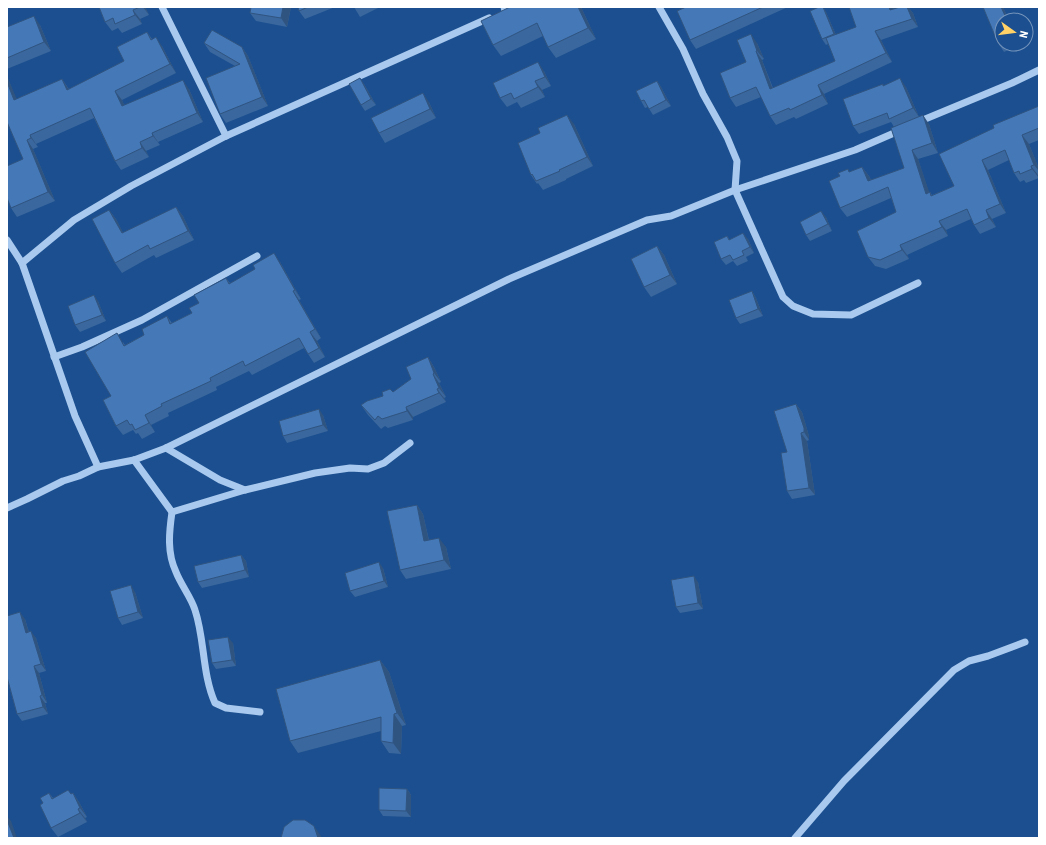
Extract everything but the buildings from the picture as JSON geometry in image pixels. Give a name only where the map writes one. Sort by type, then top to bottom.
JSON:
[{"type":"street","points":[[162,7],[226,136]]},
{"type":"street","points":[[660,7],[703,94],[727,137],[737,162],[735,190],[784,297],[793,306],[813,314],[851,316],[918,283]]},
{"type":"street","points":[[22,263],[74,220],[131,186],[226,136],[506,8]]},
{"type":"street","points":[[7,508],[62,480],[78,476],[98,467],[134,460],[166,448],[509,278],[647,220],[670,216],[735,190],[855,150],[1039,70]]},
{"type":"street","points":[[7,240],[22,263],[75,416],[98,467]]},
{"type":"street","points":[[54,357],[82,347],[142,320],[257,256]]},
{"type":"street","points":[[172,512],[245,490],[315,472],[350,468],[368,469],[384,463],[410,443]]},
{"type":"street","points":[[166,448],[220,480],[245,490]]},
{"type":"street","points":[[134,460],[172,512],[169,531],[169,550],[175,571],[195,609],[202,638],[205,668],[211,694],[216,703],[226,708],[260,712]]},
{"type":"street","points":[[795,838],[844,781],[954,670],[969,661],[988,656],[1025,642]]}]
